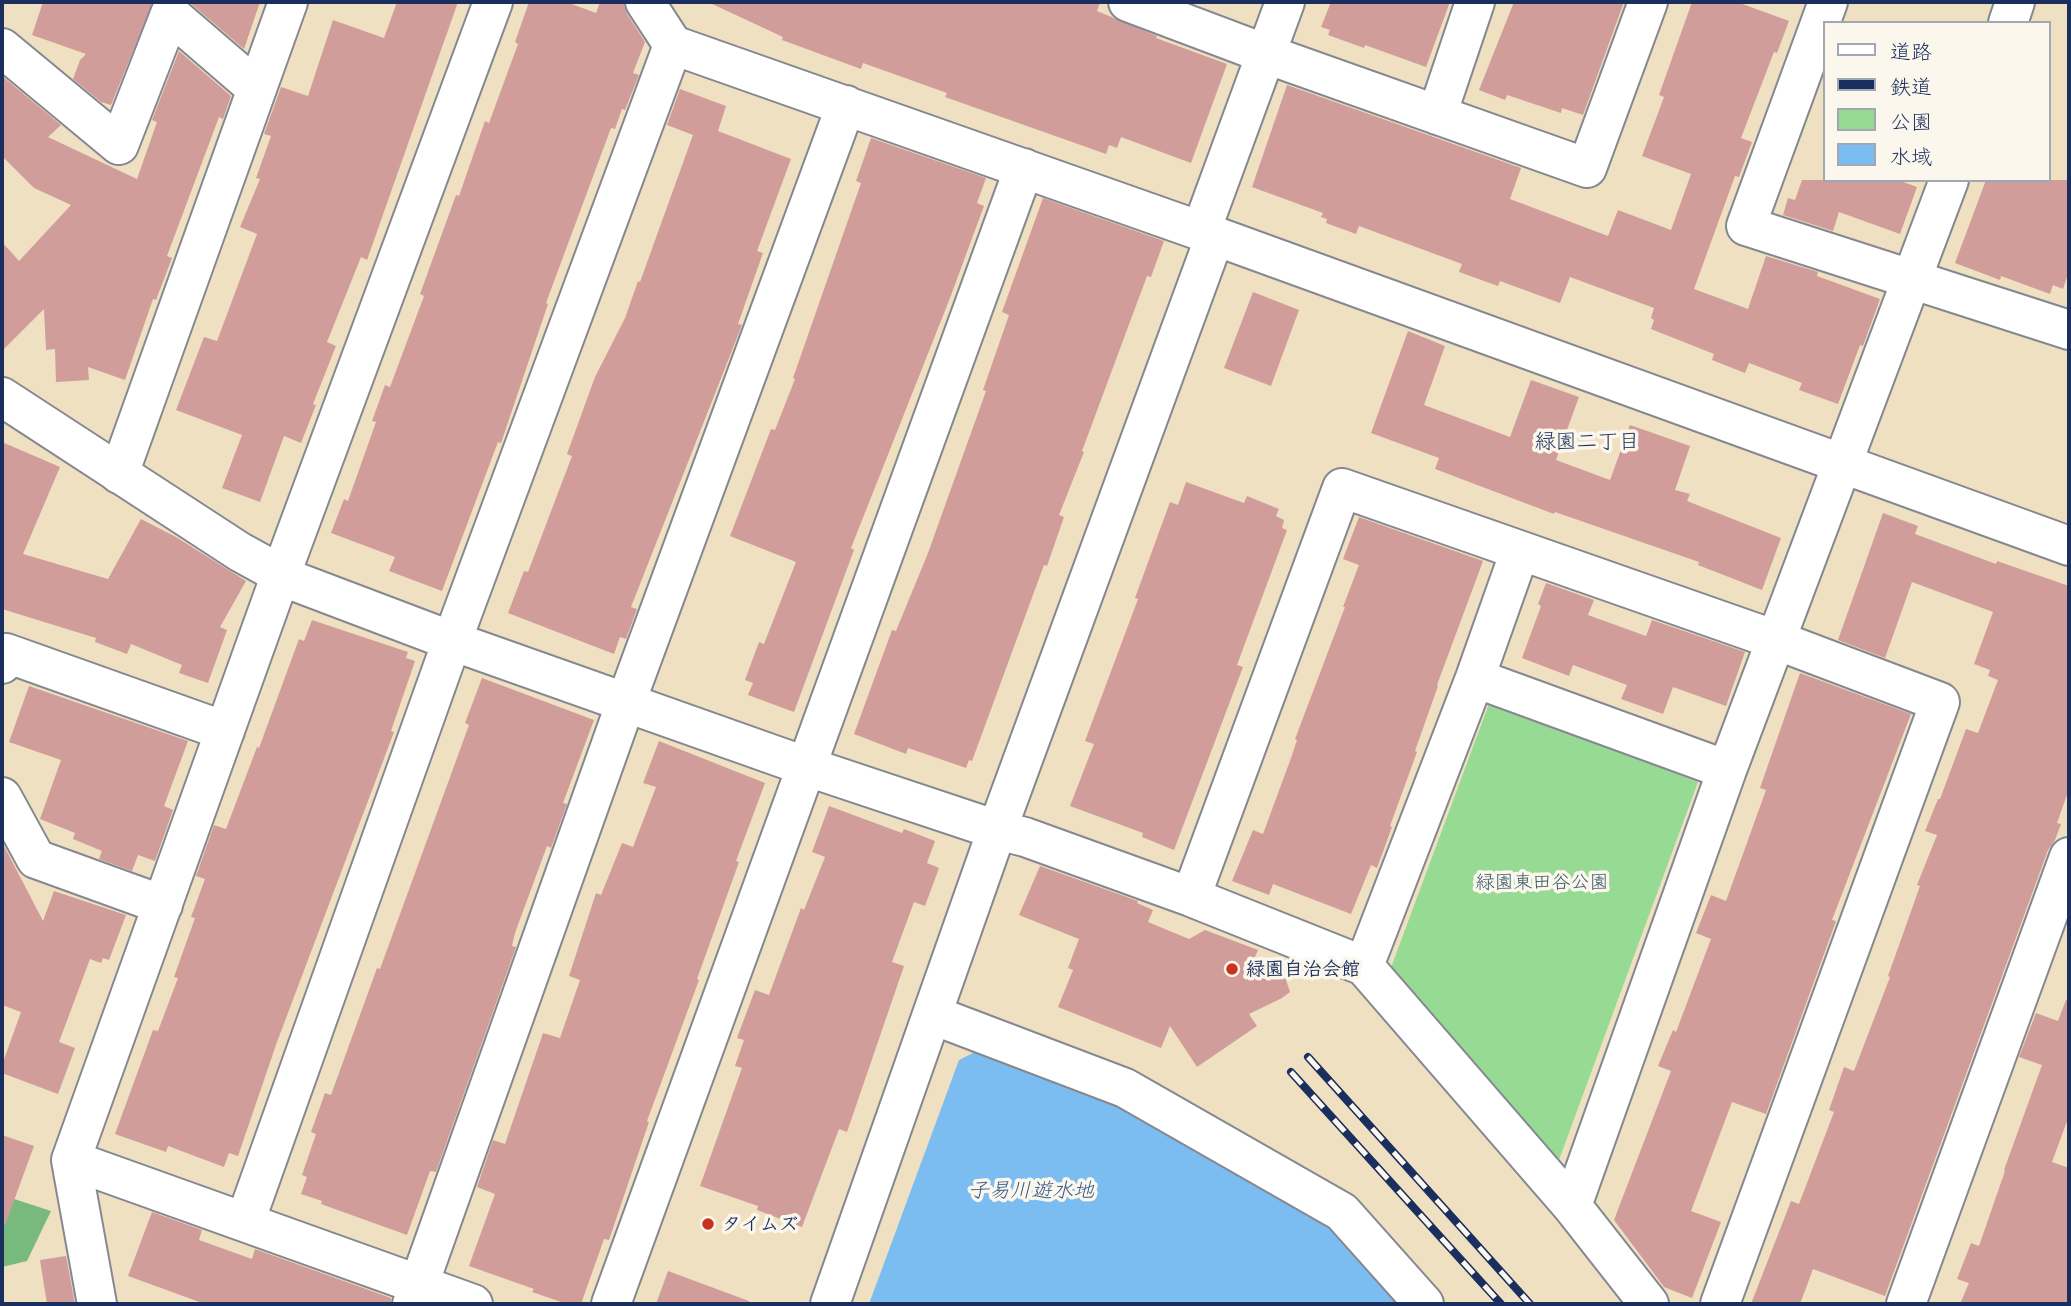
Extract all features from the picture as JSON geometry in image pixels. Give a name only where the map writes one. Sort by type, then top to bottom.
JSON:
[{"type":"street","points":[[119,474],[288,2]]},
{"type":"street","points":[[97,1304],[71,1160],[281,574],[493,2]]},
{"type":"street","points":[[645,2],[673,45],[1208,234],[2069,546]]},
{"type":"street","points":[[1128,2],[1587,168],[1648,2]]},
{"type":"street","points":[[830,1304],[1208,234],[1285,2]]},
{"type":"street","points":[[1437,115],[1475,2]]},
{"type":"street","points":[[1828,2],[1746,226],[2069,330]]},
{"type":"street","points":[[2009,21],[2015,2]]},
{"type":"street","points":[[2,48],[119,145],[170,14],[257,89]]},
{"type":"street","points":[[245,1222],[453,641],[673,45]]},
{"type":"street","points":[[415,1295],[626,702],[846,105]]},
{"type":"street","points":[[611,1304],[1024,168]]},
{"type":"street","points":[[1572,1206],[1727,770],[1948,182]]},
{"type":"street","points":[[2,397],[240,552],[281,574],[373,612],[805,766],[997,830],[1025,836],[1191,897],[1364,967],[1572,1206],[1649,1304]]},
{"type":"street","points":[[1191,897],[1342,488],[1776,640],[1940,702],[1720,1304]]},
{"type":"street","points":[[1364,967],[1475,678],[1520,551]]},
{"type":"street","points":[[2,664],[6,653],[225,731]]},
{"type":"street","points":[[1475,678],[1727,770]]},
{"type":"street","points":[[2,797],[36,859],[163,905]]},
{"type":"street","points":[[1906,1304],[2069,857]]},
{"type":"street","points":[[933,1015],[1125,1088],[1342,1212],[1424,1304]]},
{"type":"street","points":[[71,1160],[245,1222],[415,1295],[473,1304]]},
{"type":"green space","name":"緑園東田谷公園","points":[[1490,701],[1698,782],[1556,1168],[1386,981]]},
{"type":"green space","points":[[2,1195],[51,1211],[27,1261],[2,1267]]},
{"type":"water","name":"子易川遊水地","points":[[975,1052],[1123,1105],[1333,1230],[1398,1304],[869,1304],[959,1060]]},
{"type":"building","points":[[43,2],[153,2],[111,105],[101,102],[73,79],[80,60],[86,54],[32,35]]},
{"type":"building","points":[[189,2],[260,2],[244,49]]},
{"type":"building","points":[[397,2],[458,2],[367,260],[361,257],[327,342],[336,346],[301,443],[284,436],[260,502],[222,488],[242,435],[176,410],[204,337],[217,341],[257,234],[240,227],[260,179],[256,178],[271,136],[264,134],[281,87],[308,96],[333,20],[384,38]]},
{"type":"building","points":[[529,2],[566,2],[596,13],[600,2],[623,2],[627,14],[645,42],[633,73],[639,75],[615,129],[611,128],[546,303],[548,304],[501,443],[498,442],[442,591],[389,571],[395,557],[331,533],[344,499],[348,501],[376,422],[372,421],[385,385],[390,387],[424,296],[420,294],[456,195],[459,196],[485,121],[489,123],[518,44],[515,42]]},
{"type":"building","points":[[708,2],[1100,2],[1097,11],[1157,36],[1156,38],[1227,64],[1191,163],[1121,137],[1117,148],[1109,145],[1106,154],[945,97],[947,93],[863,63],[861,69],[782,40],[783,37]]},
{"type":"building","points":[[1331,2],[1450,2],[1426,67],[1328,35],[1330,30],[1321,27]]},
{"type":"building","points":[[1514,2],[1624,2],[1583,115],[1562,108],[1561,113],[1507,95],[1505,100],[1479,90]]},
{"type":"building","points":[[1692,2],[1737,2],[1789,21],[1777,53],[1774,52],[1741,138],[1752,142],[1739,177],[1735,176],[1694,289],[1748,309],[1766,256],[1818,272],[1817,276],[1880,299],[1838,404],[1799,390],[1802,383],[1749,363],[1745,373],[1712,360],[1714,354],[1651,329],[1654,308],[1570,277],[1560,303],[1500,281],[1498,286],[1459,272],[1462,264],[1359,226],[1356,234],[1326,223],[1327,219],[1321,217],[1323,213],[1252,187],[1287,85],[1521,168],[1510,199],[1608,236],[1618,210],[1671,230],[1691,174],[1642,156],[1664,97],[1659,95]]},
{"type":"building","points":[[179,51],[231,96],[223,119],[219,117],[167,256],[172,258],[156,300],[153,299],[125,380],[88,367],[89,380],[56,382],[55,349],[46,350],[44,309],[2,351],[2,242],[19,261],[71,205],[34,188],[2,156],[2,76],[61,125],[48,137],[137,179],[157,122],[152,120]]},
{"type":"building","points":[[680,89],[726,106],[718,131],[791,159],[757,251],[763,253],[738,324],[742,325],[631,607],[637,609],[626,639],[620,637],[614,654],[508,613],[524,571],[528,572],[572,456],[567,454],[595,377],[625,318],[638,281],[640,282],[693,135],[667,125]]},
{"type":"building","points":[[871,138],[986,178],[977,203],[984,206],[851,548],[854,550],[794,712],[748,695],[753,683],[745,680],[759,642],[764,644],[796,562],[730,536],[771,429],[775,430],[795,379],[793,378],[861,183],[856,181]]},
{"type":"building","points":[[1802,180],[1903,182],[1917,187],[1900,234],[1839,212],[1833,231],[1783,215],[1788,198],[1795,200]]},
{"type":"building","points":[[2069,180],[2069,271],[2063,289],[2053,285],[2050,294],[2001,276],[2000,280],[1955,263],[1985,182]]},
{"type":"building","points":[[1043,198],[1164,241],[1151,277],[1147,276],[1082,451],[1084,452],[1059,515],[1064,517],[1047,566],[1044,565],[972,761],[969,760],[966,768],[908,748],[906,754],[854,734],[892,630],[896,631],[928,553],[986,391],[983,390],[1009,315],[1002,312]]},
{"type":"building","points":[[1253,292],[1299,310],[1271,386],[1224,368]]},
{"type":"building","points":[[1408,331],[1445,346],[1424,405],[1510,437],[1531,380],[1579,397],[1556,460],[1610,480],[1630,425],[1690,446],[1675,490],[1690,494],[1687,501],[1781,538],[1762,590],[1698,565],[1699,562],[1555,512],[1554,514],[1435,469],[1439,458],[1371,433]]},
{"type":"building","points":[[2,442],[60,467],[23,554],[108,579],[141,519],[176,537],[246,581],[220,627],[227,630],[208,683],[179,673],[182,665],[131,644],[127,654],[95,642],[96,638],[2,609]]},
{"type":"building","points":[[1186,482],[1244,503],[1247,496],[1279,509],[1276,516],[1284,520],[1282,528],[1287,530],[1237,665],[1243,667],[1174,850],[1142,837],[1143,833],[1070,806],[1094,744],[1085,741],[1138,599],[1135,598],[1170,502],[1178,505]]},
{"type":"building","points":[[1883,513],[1918,526],[1915,534],[1996,564],[1997,561],[2069,586],[2069,789],[2057,823],[2061,824],[2048,850],[1885,1296],[1813,1269],[1800,1304],[1751,1304],[1791,1201],[1799,1204],[1834,1112],[1829,1110],[1844,1067],[1854,1071],[1890,977],[1888,976],[1920,886],[1917,885],[1937,835],[1925,831],[1966,729],[1978,733],[1998,680],[1988,676],[1990,670],[1974,664],[1993,612],[1912,582],[1885,658],[1838,640]]},
{"type":"building","points":[[1359,517],[1483,561],[1437,685],[1377,868],[1371,865],[1351,914],[1273,884],[1269,895],[1232,881],[1253,830],[1263,834],[1291,758],[1297,740],[1295,739],[1345,607],[1359,565],[1343,559]]},
{"type":"building","points":[[1546,583],[1594,600],[1588,615],[1646,636],[1652,620],[1745,652],[1726,706],[1673,687],[1663,714],[1621,699],[1627,685],[1573,665],[1569,676],[1522,658],[1541,606],[1538,604]]},
{"type":"building","points":[[312,620],[408,652],[406,658],[415,661],[391,731],[394,732],[277,1042],[238,1156],[229,1153],[224,1167],[168,1146],[166,1152],[115,1134],[153,1030],[158,1031],[178,978],[174,977],[195,918],[191,917],[205,879],[196,876],[214,825],[226,829],[299,639],[304,641]]},
{"type":"building","points":[[1800,673],[1911,714],[1832,920],[1836,921],[1766,1114],[1732,1102],[1691,1211],[1721,1222],[1692,1298],[1664,1287],[1614,1220],[1671,1071],[1658,1066],[1673,1030],[1676,1032],[1711,939],[1696,933],[1711,895],[1726,901],[1766,790],[1760,788]]},
{"type":"building","points":[[482,678],[594,720],[563,803],[567,804],[551,848],[547,846],[515,933],[512,946],[516,947],[436,1172],[430,1171],[407,1235],[321,1204],[322,1201],[301,1194],[307,1177],[302,1175],[316,1134],[311,1132],[325,1093],[331,1095],[377,968],[380,969],[469,725],[465,723]]},
{"type":"building","points":[[29,686],[188,741],[164,806],[173,810],[155,861],[138,855],[132,871],[99,859],[102,851],[73,839],[75,833],[40,819],[61,760],[9,742]]},
{"type":"building","points":[[659,741],[765,783],[736,861],[739,862],[697,979],[699,980],[647,1121],[649,1122],[609,1240],[604,1239],[581,1304],[567,1304],[469,1266],[495,1194],[477,1187],[493,1140],[505,1144],[543,1033],[560,1038],[580,980],[569,976],[596,893],[601,895],[622,843],[633,847],[656,787],[643,783]]},
{"type":"building","points":[[829,806],[902,833],[904,829],[935,841],[927,863],[939,868],[925,906],[914,902],[892,962],[904,966],[847,1132],[839,1129],[802,1227],[757,1210],[758,1206],[700,1186],[742,1068],[735,1066],[744,1040],[737,1038],[755,990],[769,995],[801,908],[804,910],[825,857],[812,852]]},
{"type":"building","points":[[2,842],[43,921],[54,891],[126,915],[109,960],[103,958],[101,963],[90,959],[59,1042],[75,1048],[58,1094],[2,1073],[2,1065],[21,1012],[2,1005]]},
{"type":"building","points":[[1040,866],[1138,901],[1137,903],[1153,910],[1148,922],[1189,939],[1205,930],[1258,950],[1254,959],[1283,971],[1290,992],[1249,1014],[1257,1026],[1197,1067],[1170,1026],[1161,1048],[1058,1007],[1073,970],[1068,968],[1079,939],[1019,915]]},
{"type":"building","points":[[2066,1000],[2069,1000],[2069,1116],[2052,1162],[2069,1168],[2069,1304],[1960,1304],[1969,1283],[1957,1279],[1971,1243],[1979,1246],[2042,1065],[2019,1057],[2036,1013],[2058,1021]]},
{"type":"building","points":[[2,1135],[34,1146],[5,1225],[2,1224]]},
{"type":"building","points":[[152,1212],[202,1230],[199,1240],[252,1259],[255,1249],[391,1298],[391,1304],[205,1304],[128,1276]]},
{"type":"building","points":[[66,1256],[75,1304],[47,1304],[40,1260]]},
{"type":"building","points":[[668,1271],[749,1301],[748,1304],[656,1304]]},
{"type":"railway","points":[[1308,1057],[1530,1304]]},
{"type":"railway","points":[[1291,1072],[1501,1304]]},
{"type":"place","name":"緑園自治会館","points":[[1232,969]]},
{"type":"place","name":"タイムズ","points":[[708,1224]]},
{"type":"district","name":"緑園二丁目","points":[[1587,442]]}]
